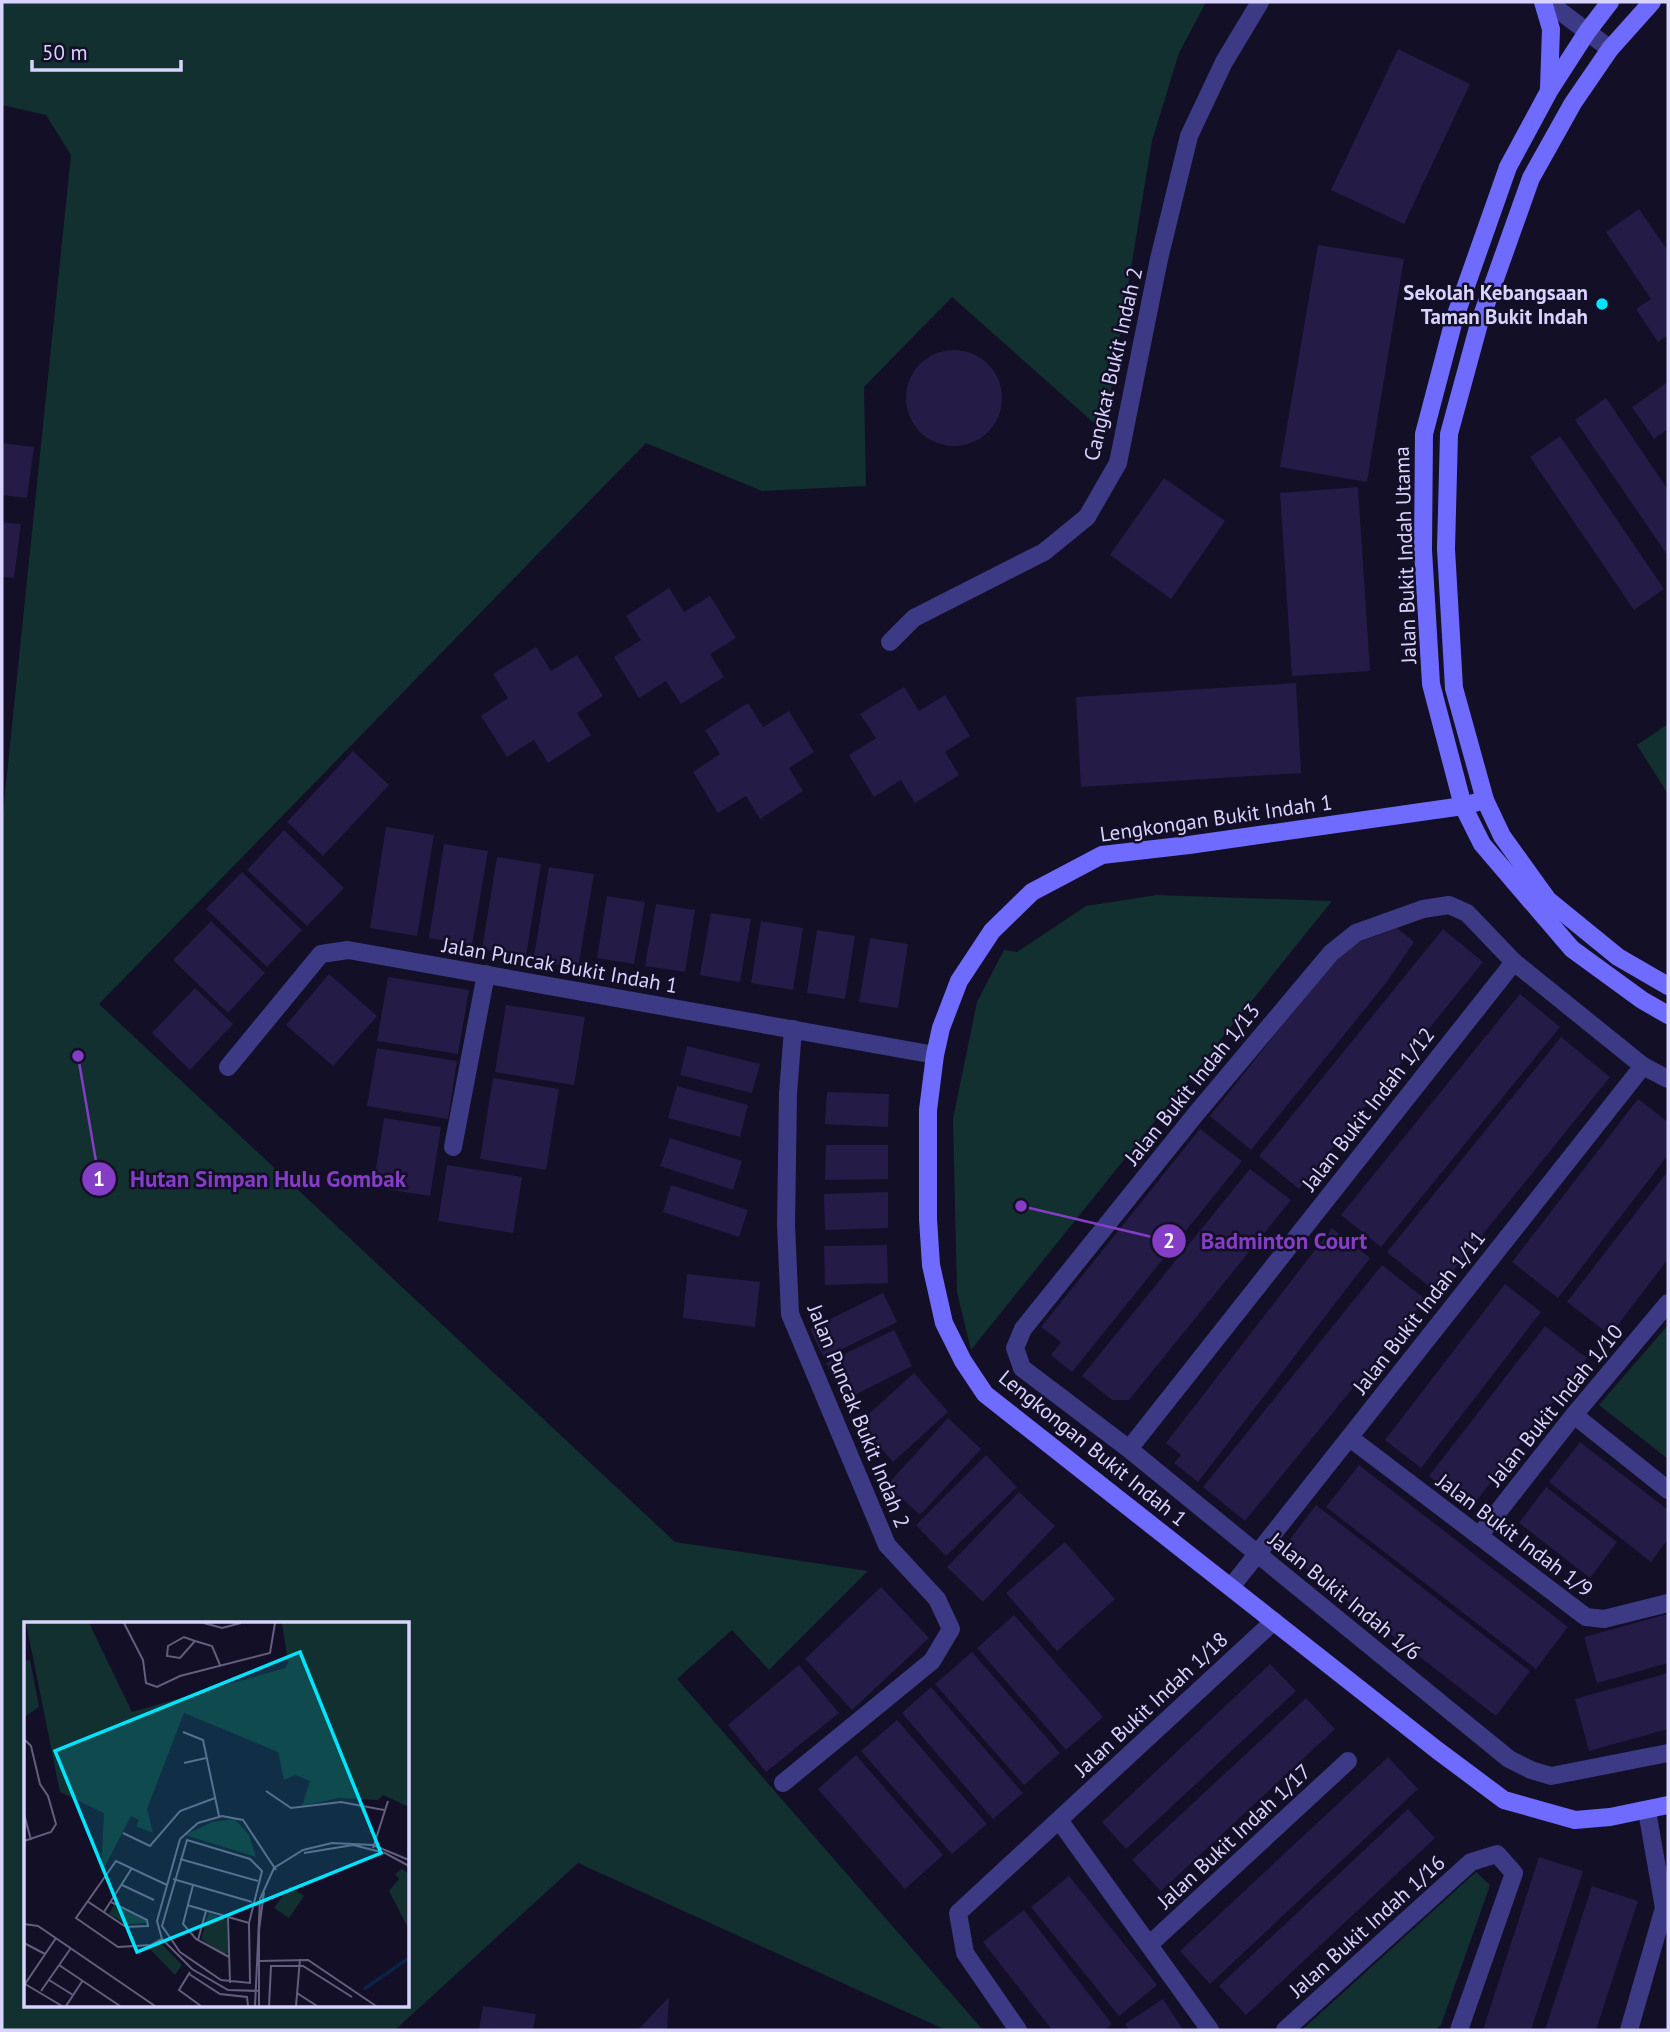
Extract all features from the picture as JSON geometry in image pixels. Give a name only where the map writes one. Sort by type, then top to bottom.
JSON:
[{"type":"street","name":"Cangkat Bukit Indah 2","points":[[890,642],[914,618],[1044,552],[1087,517],[1094,506],[1118,463],[1159,259],[1189,136],[1224,62],[1260,2]]},
{"type":"street","points":[[1545,2],[1611,49]]},
{"type":"street","points":[[1545,2],[1551,29],[1549,91]]},
{"type":"street","name":"Jalan Bukit Indah Utama","points":[[1610,2],[1549,91],[1508,167],[1454,320],[1424,434],[1423,550],[1431,684],[1463,806],[1482,844],[1572,949],[1642,1000],[1668,1015]]},
{"type":"street","name":"Jalan Bukit Indah Utama","points":[[1652,2],[1611,49],[1573,103],[1531,178],[1479,324],[1450,435],[1446,549],[1454,688],[1485,800],[1502,836],[1548,900],[1618,957],[1668,986]]},
{"type":"street","name":"Lengkongan Bukit Indah 1","points":[[1485,800],[1463,806],[1102,855],[1032,892],[992,931],[960,981],[942,1028],[935,1055],[928,1110],[928,1219],[931,1265],[944,1323],[962,1362],[985,1394],[1504,1800],[1575,1820],[1647,1811],[1668,1805]]},
{"type":"street","name":"Jalan Bukit Indah 1/13","points":[[1022,1368],[1015,1348],[1023,1329],[1195,1115],[1331,953],[1356,933],[1423,909],[1449,905],[1466,913],[1514,962]]},
{"type":"street","name":"Jalan Puncak Bukit Indah 1","points":[[229,1067],[321,954],[348,950],[935,1055]]},
{"type":"street","points":[[1514,962],[1643,1066],[1668,1079]]},
{"type":"street","name":"Jalan Bukit Indah 1/12","points":[[1129,1449],[1514,962]]},
{"type":"street","points":[[453,1147],[486,974]]},
{"type":"street","name":"Jalan Puncak Bukit Indah 2","points":[[783,1783],[932,1661],[951,1629],[937,1600],[887,1545],[790,1314],[787,1185],[788,1094],[793,1029]]},
{"type":"street","name":"Jalan Bukit Indah 1/11","points":[[1231,1587],[1643,1066]]},
{"type":"street","name":"Jalan Bukit Indah 1/10","points":[[1479,1536],[1574,1415],[1668,1303]]},
{"type":"street","name":"Jalan Bukit Indah 1/6","points":[[1022,1368],[1129,1449],[1509,1759],[1551,1776],[1668,1753]]},
{"type":"street","points":[[1574,1415],[1668,1490]]},
{"type":"street","name":"Jalan Bukit Indah 1/9","points":[[1350,1438],[1586,1617],[1604,1619],[1668,1603]]},
{"type":"street","name":"Jalan Bukit Indah 1/18","points":[[1018,2030],[965,1953],[958,1913],[1274,1622]]},
{"type":"street","name":"Jalan Bukit Indah 1/17","points":[[1150,1944],[1348,1761]]},
{"type":"street","points":[[1629,2030],[1664,1908],[1647,1811]]},
{"type":"street","points":[[1059,1820],[1210,2030]]},
{"type":"street","name":"Jalan Bukit Indah 1/16","points":[[1285,2030],[1471,1863],[1497,1854],[1514,1873],[1458,2030]]},
{"type":"green space","points":[[2,2],[1206,2],[1179,53],[1152,141],[1104,432],[952,297],[864,387],[866,486],[762,491],[646,443],[99,1004],[675,1542],[868,1571],[769,1670],[732,1630],[677,1679],[983,2030],[946,2030],[578,1863],[395,2030],[2,2030],[2,822],[71,155],[46,115],[2,105]]},
{"type":"green space","points":[[1668,724],[1668,794],[1637,745]]},
{"type":"green space","points":[[1157,895],[1332,901],[971,1350],[957,1292],[953,1119],[977,1002],[1004,950],[1017,952],[1086,906]]},
{"type":"green space","points":[[1668,1325],[1668,1459],[1599,1405]]},
{"type":"green space","points":[[1476,1872],[1490,1885],[1441,2025],[1434,2030],[1302,2030]]},
{"type":"building","points":[[1398,49],[1470,84],[1404,224],[1331,190]]},
{"type":"building","points":[[1639,209],[1668,251],[1668,335],[1658,342],[1636,309],[1651,299],[1606,232]]},
{"type":"building","points":[[1318,245],[1404,259],[1367,482],[1280,467]]},
{"type":"building","points":[[954,350],[972,353],[988,364],[999,380],[1002,398],[999,416],[988,432],[972,443],[954,446],[936,443],[920,432],[909,416],[906,398],[909,380],[920,364],[936,353]]},
{"type":"building","points":[[1668,382],[1668,429],[1654,439],[1632,407]]},
{"type":"building","points":[[1606,398],[1668,490],[1668,556],[1575,420]]},
{"type":"building","points":[[1560,436],[1664,589],[1634,610],[1530,457]]},
{"type":"building","points":[[2,443],[34,447],[27,498],[2,495]]},
{"type":"building","points":[[1164,478],[1225,521],[1171,599],[1110,555]]},
{"type":"building","points":[[1358,487],[1370,671],[1292,676],[1280,493]]},
{"type":"building","points":[[2,522],[21,524],[14,578],[2,577]]},
{"type":"building","points":[[669,588],[684,612],[710,596],[736,638],[710,654],[724,677],[681,704],[666,681],[639,698],[614,657],[641,640],[626,616]]},
{"type":"building","points":[[536,647],[551,671],[577,655],[603,696],[577,713],[591,735],[548,763],[534,740],[507,757],[481,716],[508,698],[493,674]]},
{"type":"building","points":[[1296,683],[1301,773],[1081,787],[1076,697]]},
{"type":"building","points":[[904,687],[919,711],[945,695],[970,736],[945,752],[959,775],[915,803],[901,780],[874,797],[849,755],[876,738],[860,714]]},
{"type":"building","points":[[748,703],[763,727],[789,711],[814,752],[789,768],[803,791],[760,819],[746,796],[718,813],[693,772],[720,754],[705,730]]},
{"type":"building","points":[[353,751],[389,785],[323,856],[287,822]]},
{"type":"building","points":[[386,827],[434,835],[417,936],[370,928]]},
{"type":"building","points":[[284,830],[344,888],[307,926],[247,870]]},
{"type":"building","points":[[444,844],[488,851],[472,945],[429,938]]},
{"type":"building","points":[[497,857],[541,864],[526,956],[482,949]]},
{"type":"building","points":[[549,867],[594,874],[578,968],[533,961]]},
{"type":"building","points":[[242,872],[302,930],[267,967],[206,909]]},
{"type":"building","points":[[607,896],[645,902],[634,964],[597,958]]},
{"type":"building","points":[[656,904],[695,910],[685,972],[645,966]]},
{"type":"building","points":[[711,913],[751,919],[740,982],[700,975]]},
{"type":"building","points":[[211,921],[265,973],[228,1013],[173,960]]},
{"type":"building","points":[[761,921],[803,928],[793,990],[751,983]]},
{"type":"building","points":[[1397,928],[1414,942],[1386,983],[1251,1150],[1210,1116],[1344,948]]},
{"type":"building","points":[[1443,929],[1483,962],[1299,1189],[1259,1156]]},
{"type":"building","points":[[817,930],[855,936],[845,999],[807,993]]},
{"type":"building","points":[[870,938],[908,944],[898,1008],[859,1002]]},
{"type":"building","points":[[329,974],[377,1016],[333,1066],[286,1025]]},
{"type":"building","points":[[388,977],[469,990],[458,1054],[377,1041]]},
{"type":"building","points":[[195,988],[233,1024],[190,1070],[152,1033]]},
{"type":"building","points":[[1520,994],[1560,1027],[1381,1247],[1341,1215]]},
{"type":"building","points":[[506,1005],[585,1017],[574,1085],[495,1072]]},
{"type":"building","points":[[1561,1037],[1610,1077],[1436,1292],[1387,1252]]},
{"type":"building","points":[[687,1046],[760,1064],[752,1093],[680,1075]]},
{"type":"building","points":[[377,1048],[457,1061],[448,1119],[367,1106]]},
{"type":"building","points":[[493,1078],[559,1089],[546,1170],[480,1159]]},
{"type":"building","points":[[677,1086],[748,1105],[740,1137],[668,1118]]},
{"type":"building","points":[[827,1092],[889,1094],[888,1127],[825,1124]]},
{"type":"building","points":[[1638,1099],[1668,1122],[1668,1155],[1558,1298],[1512,1262]]},
{"type":"building","points":[[384,1118],[441,1127],[430,1196],[373,1187]]},
{"type":"building","points":[[1200,1129],[1242,1161],[1072,1372],[1051,1355],[1061,1342],[1041,1327]]},
{"type":"building","points":[[670,1138],[742,1161],[733,1190],[660,1166]]},
{"type":"building","points":[[826,1145],[888,1145],[888,1179],[825,1180]]},
{"type":"building","points":[[447,1165],[522,1177],[513,1233],[438,1221]]},
{"type":"building","points":[[1250,1169],[1291,1200],[1129,1400],[1112,1400],[1082,1376]]},
{"type":"building","points":[[1668,1171],[1668,1259],[1610,1335],[1567,1302]]},
{"type":"building","points":[[671,1185],[748,1210],[739,1237],[663,1212]]},
{"type":"building","points":[[888,1192],[888,1228],[825,1230],[824,1194]]},
{"type":"building","points":[[1332,1228],[1370,1258],[1198,1482],[1174,1463],[1181,1455],[1166,1443]]},
{"type":"building","points":[[887,1245],[888,1283],[825,1285],[824,1246]]},
{"type":"building","points":[[1382,1265],[1425,1299],[1245,1521],[1203,1487]]},
{"type":"building","points":[[687,1274],[760,1282],[755,1327],[683,1318]]},
{"type":"building","points":[[1505,1284],[1541,1312],[1421,1468],[1385,1440]]},
{"type":"building","points":[[883,1293],[897,1322],[824,1358],[810,1329]]},
{"type":"building","points":[[1545,1326],[1587,1358],[1471,1508],[1429,1476]]},
{"type":"building","points":[[894,1330],[912,1366],[845,1400],[826,1363]]},
{"type":"building","points":[[914,1373],[948,1412],[893,1462],[859,1423]]},
{"type":"building","points":[[948,1418],[981,1449],[920,1515],[887,1485]]},
{"type":"building","points":[[1580,1442],[1668,1510],[1668,1539],[1651,1562],[1549,1482]]},
{"type":"building","points":[[986,1455],[1017,1487],[946,1556],[916,1525]]},
{"type":"building","points":[[1359,1465],[1568,1627],[1536,1669],[1326,1507]]},
{"type":"building","points":[[1546,1487],[1617,1542],[1590,1578],[1519,1523]]},
{"type":"building","points":[[1019,1492],[1055,1526],[983,1602],[947,1567]]},
{"type":"building","points":[[1316,1505],[1530,1671],[1496,1716],[1282,1550]]},
{"type":"building","points":[[1065,1542],[1115,1599],[1057,1651],[1006,1593]]},
{"type":"building","points":[[881,1587],[929,1638],[852,1710],[805,1659]]},
{"type":"building","points":[[1668,1614],[1668,1663],[1597,1683],[1584,1637]]},
{"type":"building","points":[[1014,1615],[1103,1717],[1066,1750],[977,1648]]},
{"type":"building","points":[[972,1652],[1060,1753],[1024,1785],[935,1684]]},
{"type":"building","points":[[1270,1664],[1296,1691],[1126,1849],[1102,1822]]},
{"type":"building","points":[[799,1665],[839,1713],[766,1772],[728,1725]]},
{"type":"building","points":[[1668,1673],[1668,1729],[1589,1751],[1575,1699]]},
{"type":"building","points":[[931,1687],[1023,1793],[993,1819],[902,1713]]},
{"type":"building","points":[[1306,1698],[1335,1729],[1161,1891],[1132,1860]]},
{"type":"building","points":[[897,1720],[987,1824],[952,1854],[861,1751]]},
{"type":"building","points":[[856,1755],[943,1855],[905,1889],[818,1789]]},
{"type":"building","points":[[1388,1757],[1418,1789],[1210,1984],[1180,1951]]},
{"type":"building","points":[[1408,1809],[1435,1838],[1246,2015],[1219,1986]]},
{"type":"building","points":[[1539,1857],[1583,1871],[1531,2030],[1483,2030]]},
{"type":"building","points":[[1069,1876],[1157,1985],[1119,2016],[1031,1907]]},
{"type":"building","points":[[1592,1886],[1638,1901],[1596,2030],[1545,2030]]},
{"type":"building","points":[[1024,1910],[1112,2024],[1104,2030],[1052,2030],[983,1942]]},
{"type":"building","points":[[669,1997],[667,2030],[638,2030]]},
{"type":"building","points":[[1163,1999],[1183,2030],[1129,2030],[1125,2024]]},
{"type":"building","points":[[483,2006],[536,2014],[533,2030],[479,2030]]},
{"type":"place","name":"Sekolah Kebangsaan Taman Bukit Indah","points":[[1602,304]]},
{"type":"place","name":"Hutan Simpan Hulu Gombak","points":[[78,1056]]},
{"type":"place","name":"Badminton Court","points":[[1021,1206]]}]
